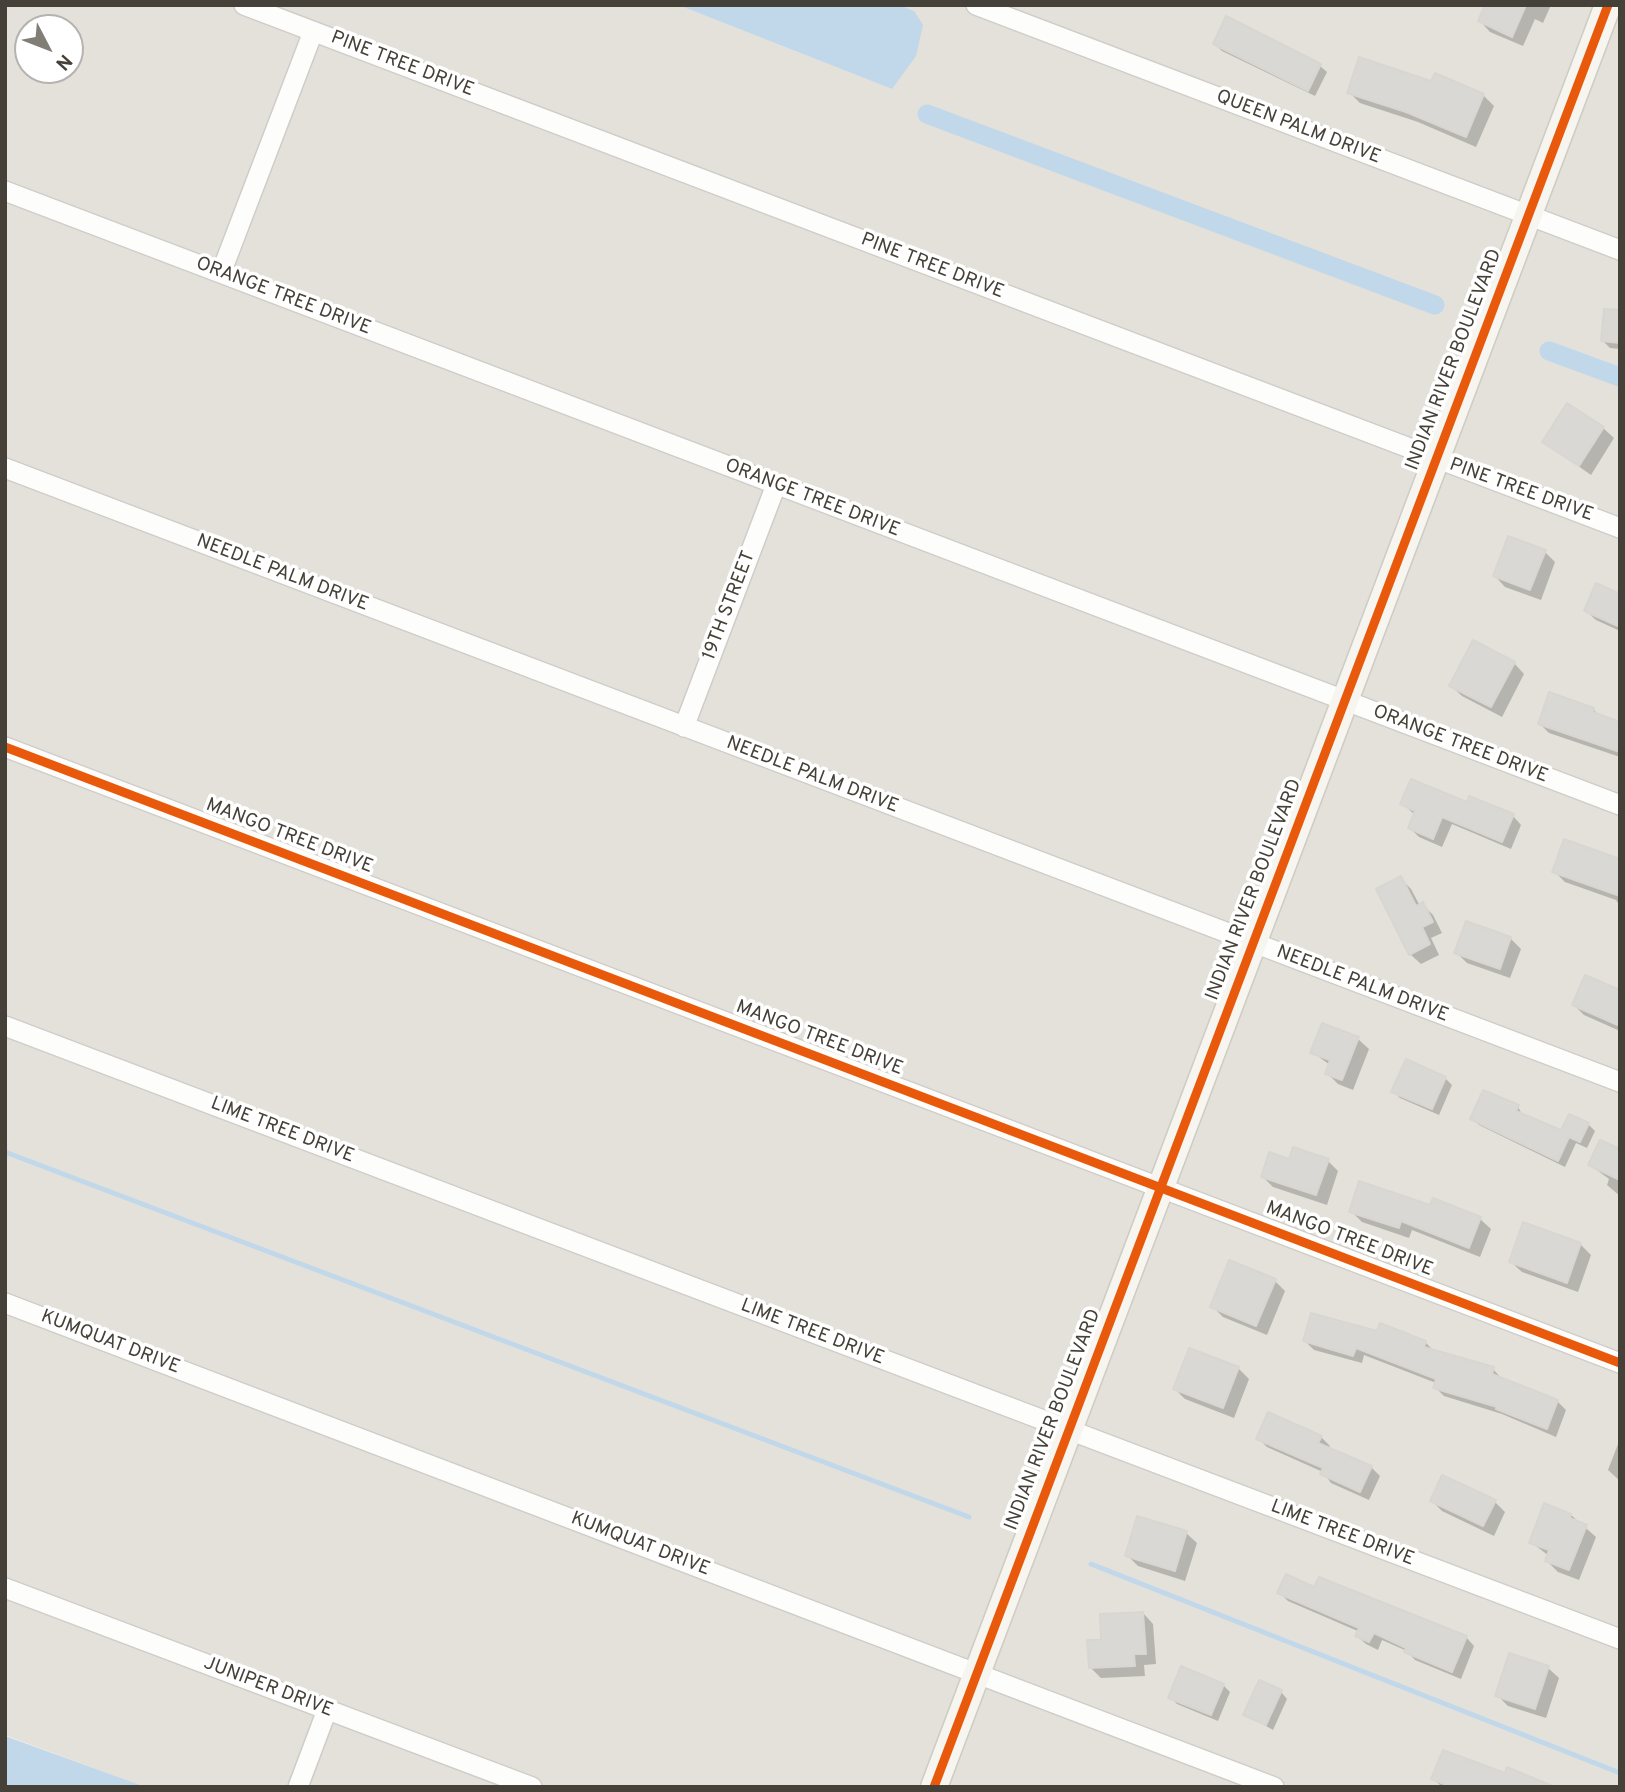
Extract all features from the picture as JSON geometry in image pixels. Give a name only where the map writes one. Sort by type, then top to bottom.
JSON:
[{"type":"main road","name":"INDIAN RIVER BOULEVARD","points":[[934,1787],[1608,5]]},
{"type":"street","name":"PINE TREE DRIVE","points":[[244,5],[1620,528]]},
{"type":"street","name":"QUEEN PALM DRIVE","points":[[976,5],[1620,250]]},
{"type":"street","points":[[221,273],[313,32]]},
{"type":"street","name":"ORANGE TREE DRIVE","points":[[5,191],[1620,806]]},
{"type":"street","name":"NEEDLE PALM DRIVE","points":[[5,468],[1620,1082]]},
{"type":"street","name":"19TH STREET","points":[[684,727],[776,485]]},
{"type":"street","name":"MANGO TREE DRIVE","points":[[5,747],[1620,1363]]},
{"type":"street","name":"LIME TREE DRIVE","points":[[5,1026],[1620,1639]]},
{"type":"street","name":"KUMQUAT DRIVE","points":[[5,1303],[1274,1787]]},
{"type":"street","name":"JUNIPER DRIVE","points":[[5,1588],[532,1787]]},
{"type":"street","points":[[298,1787],[327,1710]]},
{"type":"shaded area","points":[[5,5],[678,5],[892,89],[914,11],[900,5],[1597,5],[922,1787],[144,1787],[5,1735]]},
{"type":"shaded area","points":[[1620,6],[1620,1787],[945,1787]]},
{"type":"water","points":[[678,5],[900,5],[914,11],[923,25],[916,56],[892,89]]},
{"type":"water","points":[[5,1736],[140,1785],[144,1787],[5,1787]]},
{"type":"building","points":[[1485,5],[1526,5],[1512,37],[1478,21]]},
{"type":"building","points":[[1226,16],[1321,64],[1308,91],[1213,44]]},
{"type":"building","points":[[1359,57],[1431,81],[1435,73],[1484,94],[1466,137],[1406,112],[1347,93]]},
{"type":"building","points":[[1604,309],[1620,310],[1620,343],[1601,341]]},
{"type":"building","points":[[1567,403],[1604,427],[1579,466],[1542,442]]},
{"type":"building","points":[[1508,536],[1546,550],[1530,590],[1493,576]]},
{"type":"building","points":[[1596,583],[1620,594],[1620,627],[1584,611]]},
{"type":"building","points":[[1473,640],[1515,662],[1491,707],[1449,686]]},
{"type":"building","points":[[1549,692],[1594,708],[1593,712],[1620,722],[1620,752],[1538,724]]},
{"type":"building","points":[[1411,779],[1467,802],[1469,796],[1514,814],[1502,842],[1442,817],[1433,839],[1408,828],[1415,811],[1400,804]]},
{"type":"building","points":[[1564,839],[1620,859],[1620,896],[1552,872]]},
{"type":"building","points":[[1401,876],[1416,906],[1423,902],[1433,922],[1422,927],[1430,944],[1409,955],[1376,889]]},
{"type":"building","points":[[1466,921],[1511,937],[1500,969],[1454,953]]},
{"type":"building","points":[[1585,975],[1620,990],[1620,1026],[1572,1005]]},
{"type":"building","points":[[1322,1023],[1359,1037],[1342,1080],[1325,1074],[1330,1060],[1310,1053]]},
{"type":"building","points":[[1406,1059],[1446,1077],[1432,1109],[1391,1092]]},
{"type":"building","points":[[1483,1090],[1519,1105],[1516,1111],[1561,1130],[1569,1114],[1589,1123],[1580,1142],[1569,1137],[1558,1161],[1470,1119]]},
{"type":"building","points":[[1600,1140],[1620,1149],[1620,1180],[1588,1165]]},
{"type":"building","points":[[1293,1147],[1329,1159],[1316,1195],[1261,1177],[1269,1152],[1289,1159]]},
{"type":"building","points":[[1359,1181],[1430,1205],[1433,1198],[1481,1217],[1469,1248],[1401,1221],[1399,1228],[1349,1212]]},
{"type":"building","points":[[1523,1222],[1581,1243],[1567,1283],[1509,1262]]},
{"type":"building","points":[[1229,1260],[1276,1279],[1256,1326],[1210,1307]]},
{"type":"building","points":[[1311,1313],[1377,1331],[1380,1323],[1426,1341],[1424,1347],[1494,1367],[1492,1374],[1558,1400],[1547,1429],[1496,1409],[1497,1407],[1433,1388],[1436,1379],[1356,1348],[1353,1356],[1303,1341]]},
{"type":"building","points":[[1189,1348],[1239,1367],[1223,1408],[1173,1389]]},
{"type":"building","points":[[1268,1412],[1322,1436],[1318,1443],[1372,1466],[1360,1492],[1320,1474],[1323,1468],[1256,1439]]},
{"type":"building","points":[[1442,1475],[1496,1500],[1483,1526],[1430,1501]]},
{"type":"building","points":[[1544,1503],[1571,1514],[1570,1518],[1587,1525],[1569,1570],[1545,1561],[1549,1550],[1529,1543]]},
{"type":"building","points":[[1137,1516],[1187,1531],[1175,1571],[1125,1556]]},
{"type":"building","points":[[1286,1574],[1314,1587],[1319,1577],[1467,1636],[1452,1672],[1404,1652],[1406,1648],[1374,1633],[1369,1642],[1355,1636],[1359,1628],[1277,1593]]},
{"type":"building","points":[[1143,1612],[1146,1654],[1134,1654],[1135,1666],[1089,1668],[1087,1640],[1101,1640],[1100,1614]]},
{"type":"building","points":[[1509,1653],[1549,1666],[1535,1709],[1495,1696]]},
{"type":"building","points":[[1181,1666],[1224,1684],[1211,1715],[1168,1698]]},
{"type":"building","points":[[1259,1680],[1282,1690],[1266,1725],[1243,1715]]},
{"type":"building","points":[[1443,1750],[1505,1773],[1507,1767],[1555,1787],[1452,1787],[1431,1779]]},
{"type":"waterway","points":[[927,114],[1435,305]]},
{"type":"waterway","points":[[1549,351],[1620,377]]},
{"type":"waterway","points":[[5,1152],[969,1517]]},
{"type":"waterway","points":[[1091,1564],[1620,1773]]},
{"type":"cycle path","points":[[934,1787],[1608,5]]},
{"type":"cycle path","points":[[5,747],[1620,1363]]}]
